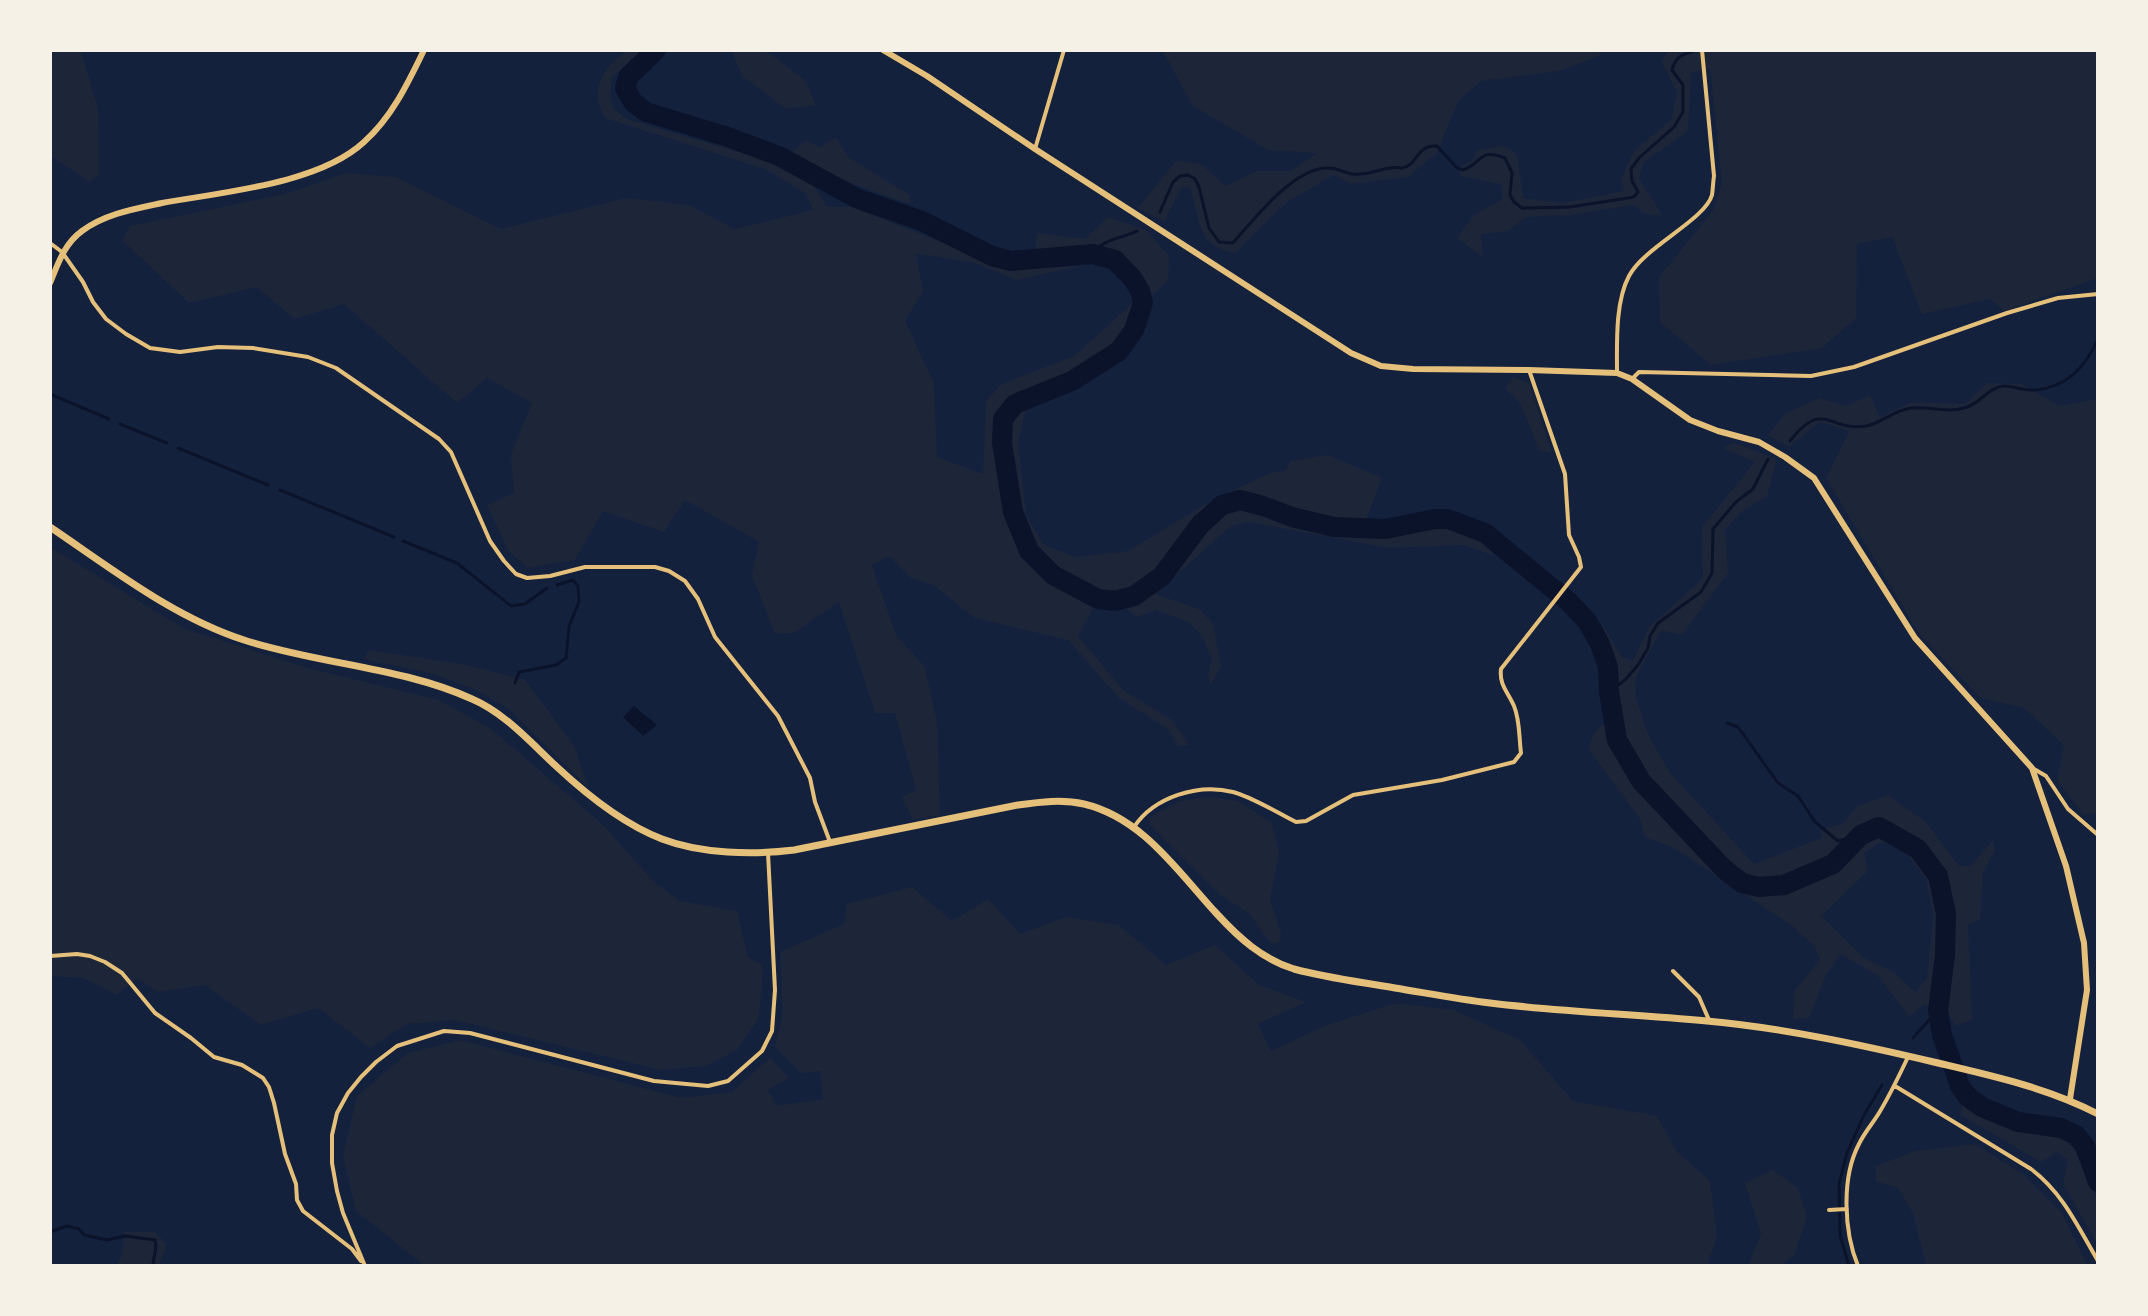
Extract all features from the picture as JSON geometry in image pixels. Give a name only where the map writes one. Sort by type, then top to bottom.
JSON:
[{"type":"highway","points":[[50,527],[142,589],[198,622],[285,652],[432,683],[475,700],[510,723],[584,792],[661,839],[691,846],[768,853],[1018,805],[1050,801],[1085,804],[1134,827],[1153,843],[1246,944],[1266,957],[1295,969],[1491,1003],[1709,1021],[1789,1032],[1909,1055],[2006,1079],[2070,1099],[2098,1114]]},
{"type":"main road","points":[[50,283],[62,252],[80,233],[99,221],[126,210],[275,182],[339,160],[364,143],[393,110],[424,50]]},
{"type":"main road","points":[[883,50],[1351,353],[1381,366],[1413,369],[1617,373],[1632,379],[1690,420],[1759,442],[1814,478],[1915,638],[2032,768],[2066,866],[2084,943],[2087,990],[2070,1099]]},
{"type":"street","points":[[1035,149],[1064,50]]},
{"type":"street","points":[[1617,373],[1622,294],[1629,274],[1642,259],[1705,208],[1712,195],[1714,176],[1702,50]]},
{"type":"street","points":[[50,243],[62,252],[106,319],[150,348],[180,352],[218,347],[253,348],[308,357],[336,368],[439,439],[451,452],[490,541],[516,574],[527,578],[585,567],[655,567],[685,581],[698,599],[715,637],[778,716],[810,778],[830,842]]},
{"type":"street","points":[[1632,379],[1639,372],[1811,376],[1854,367],[2058,298],[2098,294]]},
{"type":"street","points":[[1134,827],[1141,817],[1170,798],[1203,788],[1235,792],[1296,822],[1306,821],[1353,795],[1442,780],[1514,762],[1521,753],[1519,729],[1514,706],[1502,686],[1501,669],[1581,567],[1569,535],[1565,474],[1529,370]]},
{"type":"street","points":[[2032,768],[2046,776],[2068,809],[2098,835]]},
{"type":"street","points":[[365,1266],[343,1213],[332,1163],[332,1135],[337,1113],[361,1077],[397,1046],[444,1031],[470,1033],[654,1081],[708,1086],[728,1081],[762,1051],[772,1031],[775,990],[768,853]]},
{"type":"street","points":[[50,956],[77,954],[105,962],[122,973],[155,1013],[214,1057],[242,1065],[263,1078],[272,1095],[285,1154],[296,1184],[297,1200],[316,1224],[352,1249],[365,1266]]},
{"type":"street","points":[[1673,971],[1699,997],[1709,1021]]},
{"type":"street","points":[[1858,1266],[1852,1251],[1847,1209],[1849,1171],[1858,1144],[1895,1086],[1909,1055]]},
{"type":"street","points":[[1895,1086],[2049,1183],[2098,1261]]},
{"type":"street","points":[[1829,1210],[1847,1209]]},
{"type":"shaded area","points":[[50,50],[79,50],[82,54],[98,109],[99,175],[89,182],[50,155]]},
{"type":"shaded area","points":[[628,50],[642,50],[612,77],[610,95],[613,108],[627,119],[762,159],[812,183],[827,207],[852,207],[1012,270],[1034,264],[1037,233],[1085,239],[1108,217],[1146,230],[1169,256],[1168,281],[1145,302],[1113,360],[1027,404],[1018,443],[1026,515],[1044,545],[1076,557],[1128,551],[1211,501],[1270,473],[1285,471],[1291,461],[1328,455],[1382,478],[1366,520],[1368,533],[1413,533],[1448,524],[1483,538],[1495,556],[1464,545],[1389,548],[1249,522],[1231,526],[1155,594],[1199,609],[1213,624],[1221,667],[1210,685],[1208,676],[1212,658],[1201,634],[1188,622],[1156,610],[1137,617],[1125,608],[1092,609],[1078,636],[1123,690],[1172,720],[1189,745],[1178,746],[1168,729],[1119,698],[1068,640],[975,618],[933,585],[911,578],[889,556],[872,565],[896,635],[925,667],[937,722],[940,815],[913,820],[902,797],[916,790],[895,713],[875,713],[839,602],[794,633],[775,634],[752,575],[759,542],[685,500],[664,532],[603,511],[575,560],[528,568],[508,550],[487,505],[514,493],[511,454],[532,403],[487,378],[457,403],[344,304],[294,319],[257,287],[189,303],[122,240],[130,226],[285,194],[346,173],[396,177],[501,229],[626,198],[689,205],[735,229],[813,210],[805,193],[765,169],[605,118],[598,88],[611,64]],"holes":[[[916,253],[975,263],[1016,280],[1095,263],[1116,271],[1131,290],[1132,304],[1074,356],[1002,384],[986,401],[983,474],[937,457],[934,383],[905,321],[923,291]]]},
{"type":"shaded area","points":[[761,50],[772,55],[805,80],[816,105],[786,109],[742,76],[732,52]]},
{"type":"shaded area","points":[[1162,50],[1601,50],[1599,56],[1559,71],[1481,81],[1458,101],[1437,153],[1408,177],[1350,184],[1334,175],[1287,202],[1235,253],[1213,245],[1207,238],[1190,188],[1182,187],[1164,222],[1138,208],[1176,161],[1201,164],[1225,186],[1257,171],[1291,171],[1317,153],[1268,150],[1193,106]]},
{"type":"shaded area","points":[[1670,50],[2098,50],[2098,278],[2004,311],[1990,299],[1922,314],[1892,237],[1857,244],[1856,318],[1822,348],[1711,365],[1660,322],[1659,277],[1713,211],[1722,184],[1710,69],[1691,73],[1688,131],[1643,163],[1639,179],[1663,216],[1643,213],[1634,205],[1570,215],[1526,217],[1508,231],[1481,234],[1483,258],[1457,238],[1474,215],[1503,199],[1501,184],[1460,176],[1458,167],[1472,161],[1477,150],[1504,146],[1517,154],[1523,198],[1563,203],[1624,191],[1621,180],[1633,152],[1671,120],[1677,92],[1661,61]]},
{"type":"shaded area","points":[[836,137],[848,157],[910,195],[910,204],[849,182],[792,152],[806,140],[820,147]]},
{"type":"shaded area","points":[[1513,377],[1529,383],[1552,453],[1540,451],[1520,403],[1505,388]]},
{"type":"shaded area","points":[[1987,383],[2021,384],[2060,406],[2098,399],[2098,813],[2084,815],[2057,780],[2064,745],[2024,708],[1981,698],[1920,635],[1826,478],[1849,431],[1820,422],[1789,447],[1768,435],[1786,413],[1819,398],[1846,406],[1870,395],[1880,417],[1912,402],[1965,404]]},
{"type":"shaded area","points":[[1734,443],[1777,459],[1767,496],[1741,512],[1725,530],[1728,573],[1682,635],[1661,630],[1635,679],[1636,698],[1648,735],[1670,773],[1754,864],[1821,838],[1821,829],[1842,824],[1858,806],[1888,795],[1926,822],[1959,866],[1970,866],[1993,841],[1995,850],[1983,873],[1980,919],[1968,925],[1972,1020],[1956,1026],[1944,1008],[1924,1005],[1909,1016],[1877,975],[1840,954],[1826,975],[1809,1018],[1793,1019],[1795,990],[1820,960],[1814,946],[1790,924],[1672,847],[1645,837],[1640,819],[1589,750],[1599,728],[1620,716],[1616,695],[1619,673],[1599,629],[1604,627],[1621,656],[1633,661],[1649,627],[1703,578],[1702,527],[1755,462],[1722,448]],"holes":[[[1880,843],[1901,846],[1926,879],[1933,915],[1927,978],[1915,992],[1894,972],[1864,958],[1821,916],[1868,871],[1864,853]]]},
{"type":"shaded area","points":[[50,547],[185,629],[308,668],[439,700],[490,728],[602,824],[655,883],[680,901],[737,911],[748,957],[763,965],[759,1018],[737,1050],[706,1066],[661,1070],[454,1020],[407,1024],[370,1048],[318,1008],[261,1025],[205,985],[158,992],[137,978],[117,995],[84,978],[50,976]]},
{"type":"shaded area","points":[[369,650],[467,665],[525,680],[574,746],[588,787],[509,709],[476,690],[434,674],[364,659]]},
{"type":"shaded area","points":[[634,706],[657,725],[643,736],[623,717]]},
{"type":"shaded area","points":[[1207,797],[1238,801],[1272,823],[1279,852],[1270,900],[1281,934],[1280,941],[1275,944],[1269,942],[1250,914],[1220,895],[1149,824],[1151,816],[1180,801]]},
{"type":"shaded area","points":[[912,887],[952,921],[988,899],[1020,934],[1066,917],[1119,925],[1166,965],[1215,945],[1259,985],[1306,1002],[1258,1024],[1271,1051],[1327,1025],[1396,1003],[1454,1010],[1520,1040],[1573,1101],[1657,1116],[1677,1152],[1710,1181],[1717,1236],[1708,1264],[425,1266],[356,1211],[343,1156],[357,1096],[408,1053],[461,1040],[681,1098],[732,1092],[770,1058],[789,1078],[768,1090],[777,1106],[823,1099],[820,1071],[801,1073],[775,1047],[783,1012],[780,952],[844,924],[847,904]]},
{"type":"shaded area","points":[[1962,1103],[2013,1128],[2053,1133],[2073,1147],[2098,1201],[2098,1245],[2063,1184],[2068,1160],[2057,1152],[2041,1162],[1960,1115]]},
{"type":"shaded area","points":[[1975,1144],[2024,1175],[2062,1213],[2088,1266],[1926,1265],[1913,1213],[1898,1188],[1876,1181],[1876,1166],[1915,1151]]},
{"type":"shaded area","points":[[1773,1170],[1798,1188],[1807,1217],[1794,1256],[1779,1266],[1748,1266],[1761,1234],[1745,1183]]},
{"type":"shaded area","points":[[124,1232],[155,1232],[167,1245],[159,1266],[116,1266],[122,1255]]},
{"type":"waterway","points":[[656,50],[628,77],[625,88],[633,102],[646,112],[779,156],[856,198],[922,221],[992,256],[1011,261],[1093,254],[1115,260],[1133,279],[1143,302],[1134,330],[1119,351],[1072,381],[1015,404],[1003,419],[1002,443],[1013,512],[1029,551],[1053,575],[1098,599],[1115,601],[1134,596],[1162,576],[1200,525],[1222,505],[1240,500],[1334,527],[1385,529],[1448,519],[1485,533],[1568,601],[1587,621],[1608,667],[1617,740],[1641,781],[1724,869],[1742,883],[1759,887],[1784,885],[1833,864],[1861,835],[1879,827],[1918,849],[1938,876],[1946,914],[1945,955],[1938,1010],[1942,1035],[1960,1086],[1968,1097],[1982,1107],[2018,1122],[2061,1128],[2076,1135],[2085,1146],[2098,1182]]},
{"type":"waterway","points":[[1160,212],[1173,182],[1180,176],[1188,175],[1195,179],[1199,187],[1209,228],[1219,242],[1233,243],[1276,196],[1302,176],[1329,168],[1358,174],[1402,168],[1412,163],[1425,149],[1437,146],[1457,168],[1463,170],[1485,155],[1505,158],[1512,173],[1510,195],[1522,208],[1570,207],[1634,197],[1638,192],[1632,181],[1631,169],[1674,127],[1683,112],[1683,85],[1672,70],[1674,65],[1681,56],[1696,50]]},
{"type":"waterway","points":[[1093,254],[1108,242],[1137,231]]},
{"type":"waterway","points":[[1790,441],[1801,428],[1819,419],[1853,427],[1866,426],[1911,408],[1953,410],[1967,407],[1999,387],[2031,390],[2056,385],[2074,374],[2098,339]]},
{"type":"waterway","points":[[50,394],[109,419]]},
{"type":"waterway","points":[[120,424],[167,443]]},
{"type":"waterway","points":[[178,448],[268,485]]},
{"type":"waterway","points":[[1609,692],[1638,665],[1658,623],[1701,592],[1712,573],[1713,529],[1736,502],[1753,489],[1768,459]]},
{"type":"waterway","points":[[280,490],[394,537]]},
{"type":"waterway","points":[[403,541],[457,563],[511,606],[525,604],[547,588]]},
{"type":"waterway","points":[[515,683],[519,672],[556,665],[566,658],[569,626],[579,602],[578,586],[573,580],[557,585]]},
{"type":"waterway","points":[[1727,723],[1738,727],[1778,783],[1798,796],[1815,822],[1838,841],[1861,835]]},
{"type":"waterway","points":[[1913,1038],[1938,1010]]},
{"type":"waterway","points":[[1849,1266],[1840,1235],[1839,1184],[1847,1153],[1882,1085]]},
{"type":"waterway","points":[[50,1232],[67,1226],[79,1229],[84,1235],[107,1240],[125,1236],[155,1240],[153,1266]]}]
